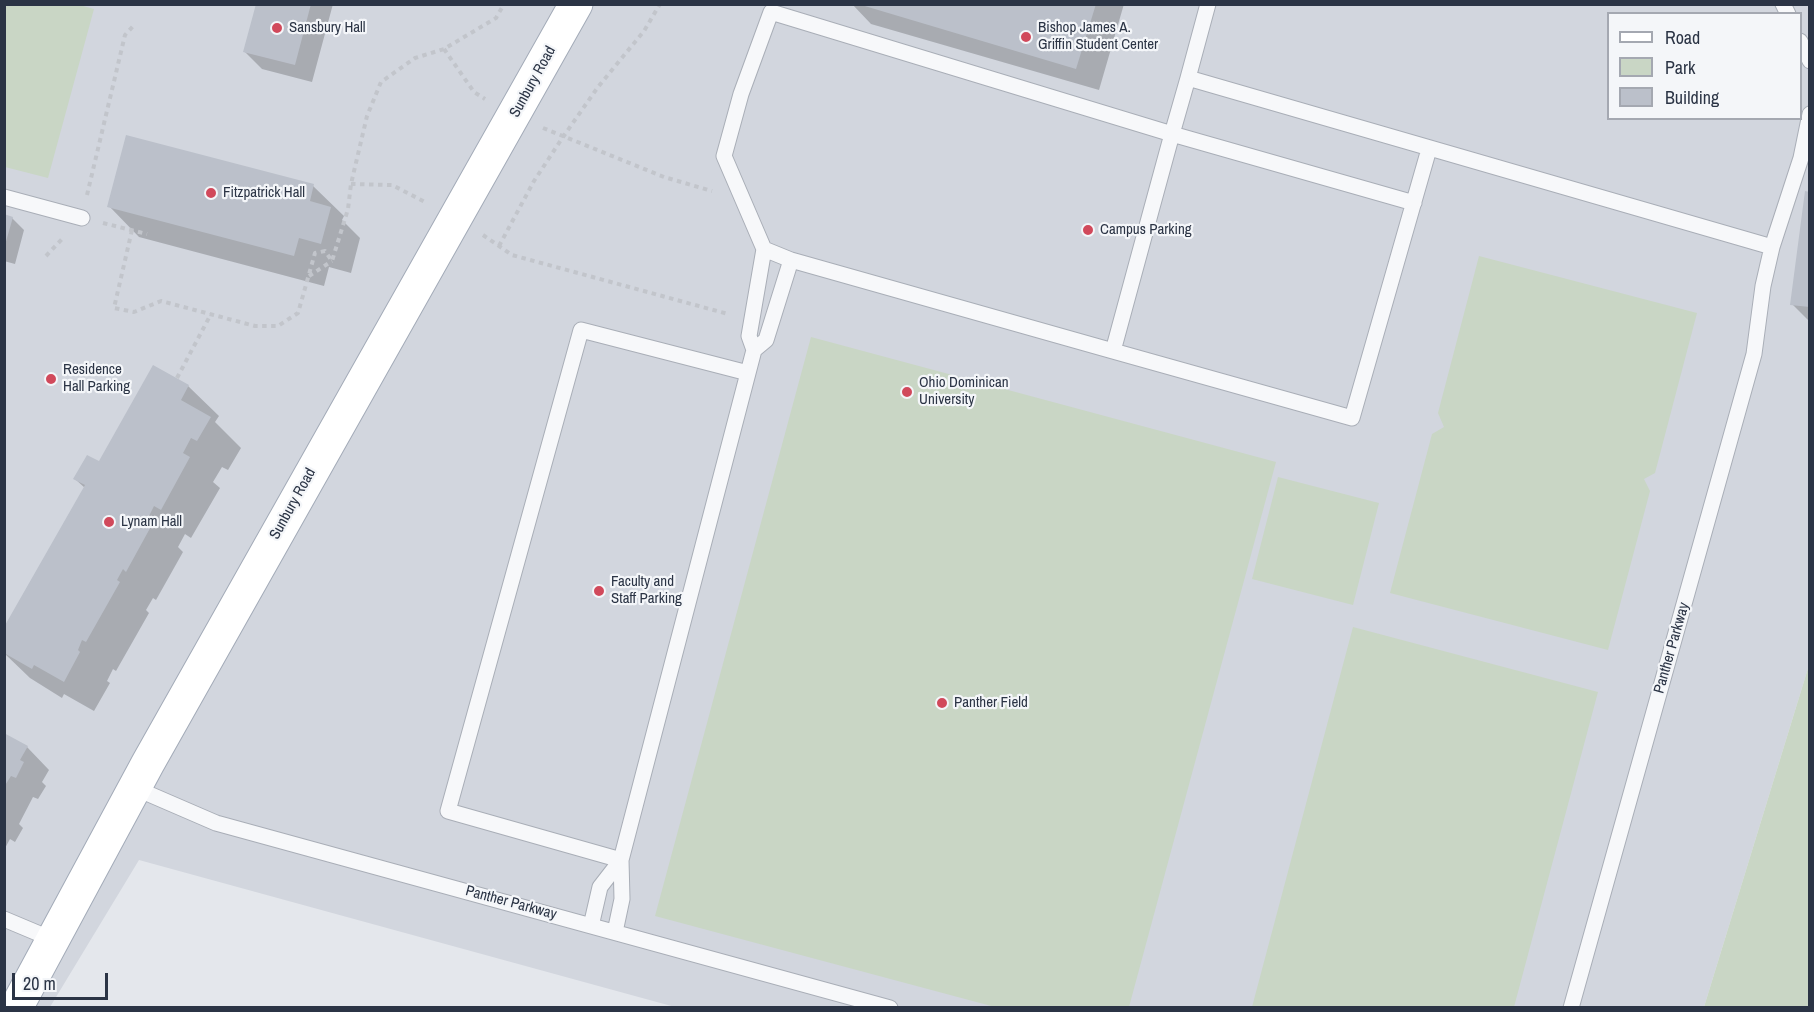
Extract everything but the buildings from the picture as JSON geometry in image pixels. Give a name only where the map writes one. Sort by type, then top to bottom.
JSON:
[{"type":"main road","name":"Sunbury Road","points":[[16,1008],[135,788],[576,4]]},
{"type":"lane","points":[[1113,351],[1208,4]]},
{"type":"lane","points":[[615,932],[622,899],[621,860],[754,350],[749,336],[764,249],[724,156],[741,94],[771,12],[1172,134],[1414,203]]},
{"type":"lane","points":[[1802,45],[1809,61]]},
{"type":"lane","points":[[1188,78],[1772,247]]},
{"type":"lane","name":"Panther Parkway","points":[[1571,1008],[1754,354],[1763,286],[1772,247],[1801,159],[1809,114]]},
{"type":"lane","points":[[764,249],[791,260],[1352,418],[1429,149]]},
{"type":"lane","points":[[4,197],[82,218]]},
{"type":"lane","points":[[754,350],[766,340],[791,260]]},
{"type":"lane","points":[[621,860],[448,811],[581,330],[748,374]]},
{"type":"lane","name":"Panther Parkway","points":[[135,788],[216,823],[890,1008]]},
{"type":"lane","points":[[591,926],[600,887],[621,860]]},
{"type":"lane","points":[[4,919],[54,940]]},
{"type":"path","points":[[309,276],[332,261],[348,209],[351,184],[367,116],[381,82],[415,58],[444,49],[496,18],[504,4]]},
{"type":"path","points":[[499,246],[534,181],[563,137],[598,87],[644,32],[660,4]]},
{"type":"path","points":[[135,24],[125,35],[82,218],[147,234]]},
{"type":"path","points":[[563,137],[664,177],[715,192]]},
{"type":"path","points":[[351,184],[392,186],[455,217],[512,255],[571,273],[737,316]]},
{"type":"path","points":[[132,230],[114,308],[134,312],[161,301],[255,326],[278,326],[298,313],[315,253],[325,250],[332,261]]},
{"type":"path","points":[[177,378],[211,314]]},
{"type":"shaded area","name":"Ohio Dominican University","points":[[5,5],[1809,5],[1809,665],[1704,1007],[675,1007],[139,860],[50,1007],[5,1008]]},
{"type":"green space","points":[[76,4],[94,9],[48,178],[5,167],[5,5]]},
{"type":"green space","points":[[1479,256],[1697,313],[1655,473],[1644,479],[1650,491],[1608,650],[1390,593],[1432,434],[1444,427],[1438,413]]},
{"type":"green space","points":[[811,337],[1276,462],[1129,1007],[995,1007],[655,916]]},
{"type":"green space","points":[[1278,477],[1379,503],[1353,605],[1252,579]]},
{"type":"green space","points":[[1353,627],[1598,692],[1514,1007],[1252,1007]]},
{"type":"green space","points":[[1809,665],[1809,1007],[1704,1007]]},
{"type":"place","name":"Sansbury Hall","points":[[277,28]]},
{"type":"place","name":"Bishop James A. Griffin Student Center","points":[[1026,37]]},
{"type":"place","name":"Fitzpatrick Hall","points":[[211,193]]},
{"type":"place","name":"Campus Parking","points":[[1088,230]]},
{"type":"place","name":"Residence Hall Parking","points":[[51,379]]},
{"type":"place","name":"Ohio Dominican University","points":[[907,392]]},
{"type":"place","name":"Lynam Hall","points":[[109,522]]},
{"type":"place","name":"Faculty and Staff Parking","points":[[599,591]]},
{"type":"place","name":"Panther Field","points":[[942,703]]}]
